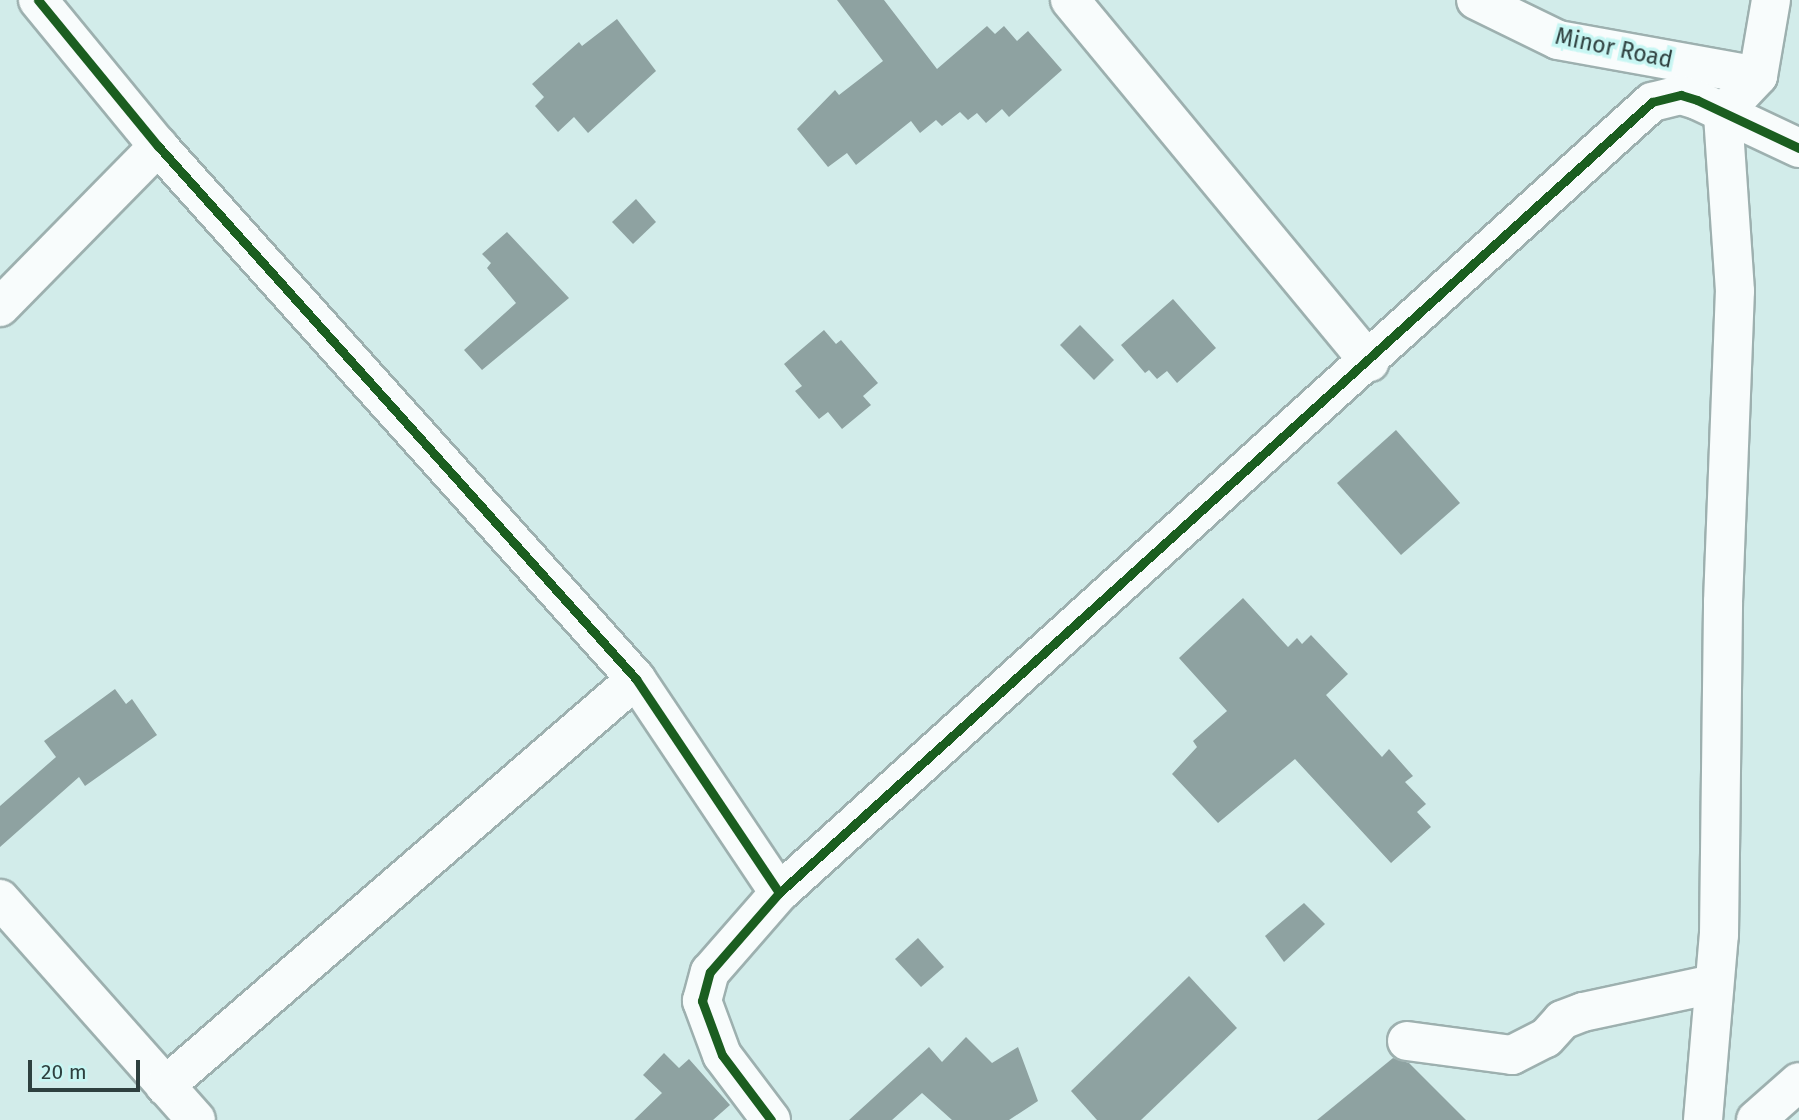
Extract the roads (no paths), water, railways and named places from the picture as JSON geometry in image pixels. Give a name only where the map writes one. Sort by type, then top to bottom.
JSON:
[{"type":"street","points":[[38,0],[158,146],[636,680],[779,893]]},
{"type":"street","points":[[1070,0],[1370,362]]},
{"type":"street","name":"Minor Road","points":[[1476,0],[1558,40],[1758,76]]},
{"type":"street","points":[[1703,1120],[1714,984],[1735,291],[1724,113],[1758,76],[1771,0]]},
{"type":"street","points":[[771,1120],[722,1055],[702,1001],[710,972],[779,893],[905,776],[1370,362],[1652,102],[1681,96],[1799,148]]},
{"type":"street","points":[[0,307],[158,146]]},
{"type":"street","points":[[165,1086],[636,680]]},
{"type":"street","points":[[0,900],[196,1120]]},
{"type":"street","points":[[1406,1041],[1512,1055],[1546,1038],[1562,1020],[1583,1012],[1714,984]]},
{"type":"street","points":[[1756,1120],[1799,1082]]}]
